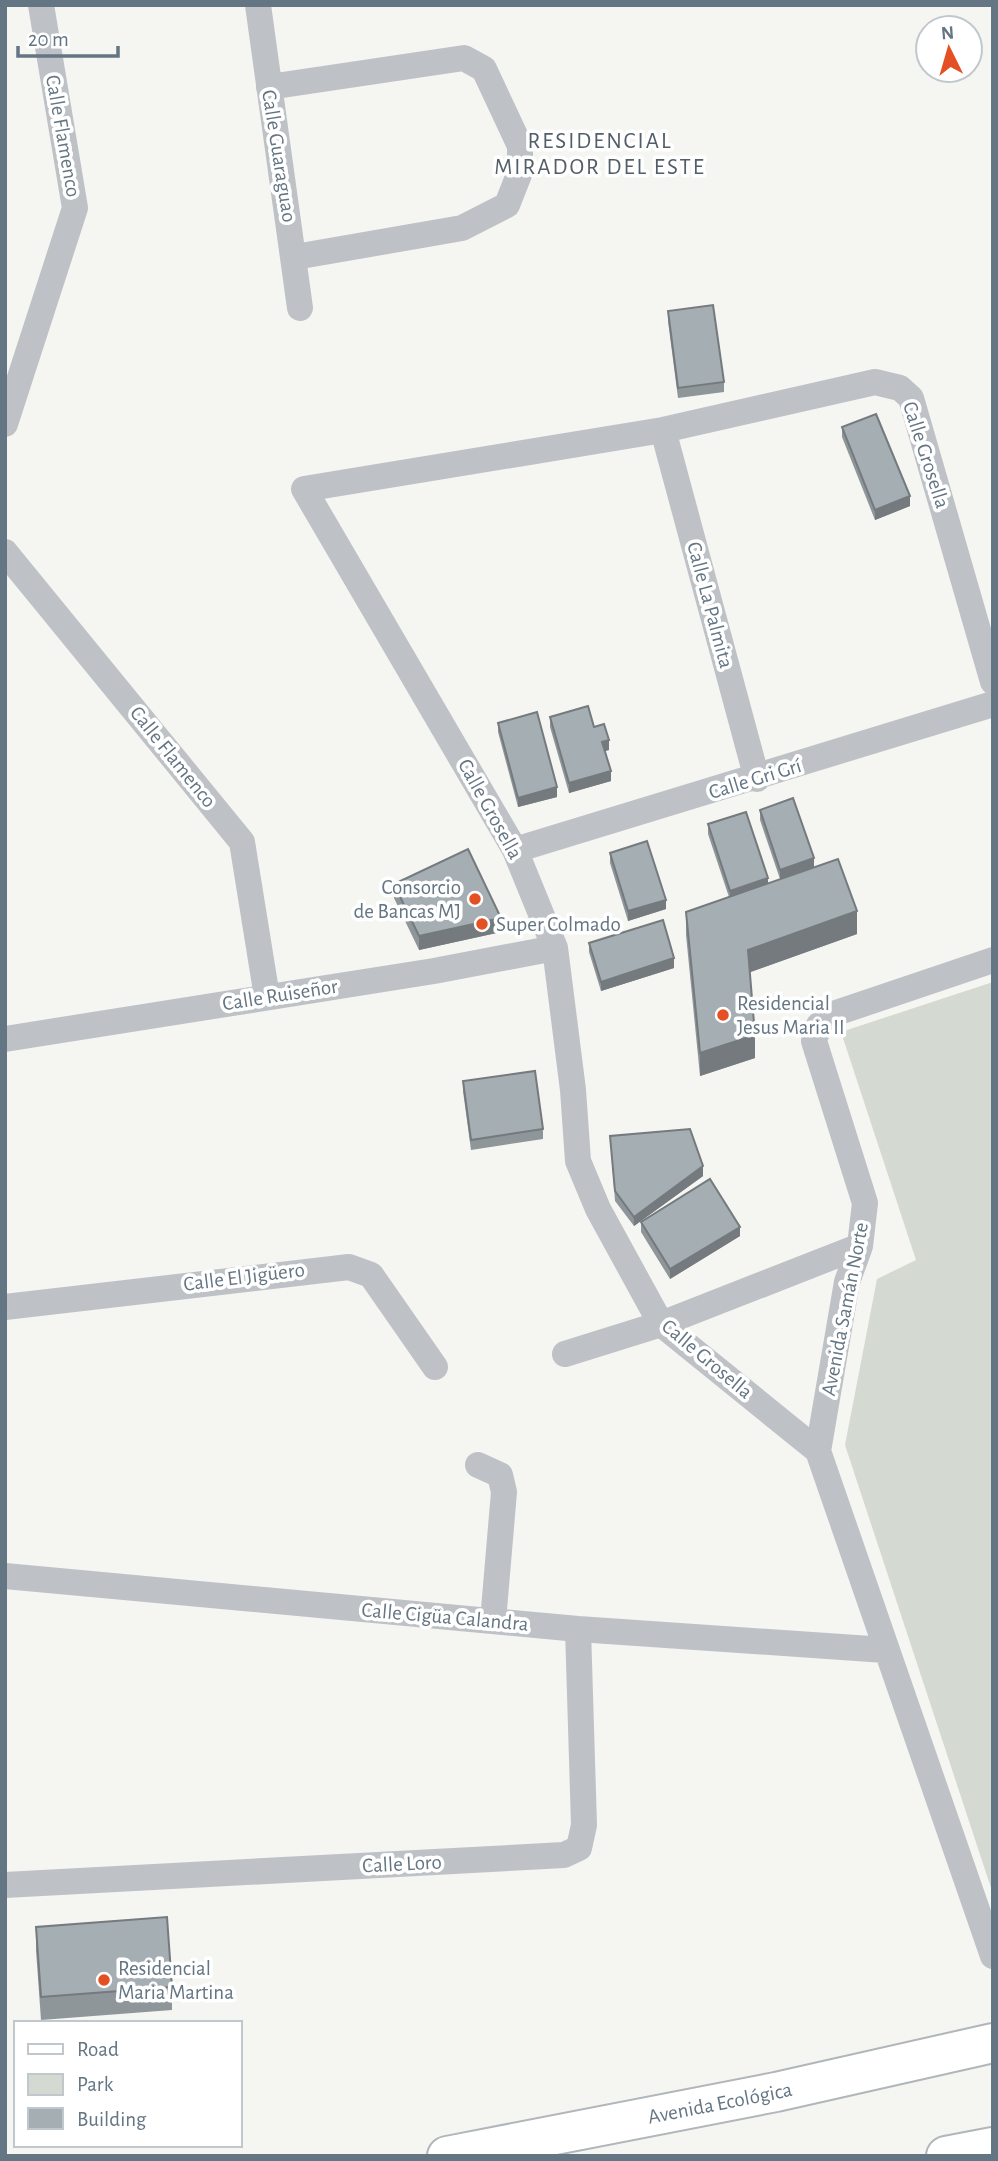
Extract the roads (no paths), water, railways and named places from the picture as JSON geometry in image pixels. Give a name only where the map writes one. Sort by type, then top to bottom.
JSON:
[{"type":"main road","name":"Avenida Ecológica","points":[[447,2156],[763,2095],[993,2043]]},
{"type":"main road","points":[[946,2156],[993,2147]]},
{"type":"street","name":"Calle Flamenco","points":[[5,424],[75,208],[41,5]]},
{"type":"street","name":"Calle Guaraguao","points":[[258,5],[300,308]]},
{"type":"street","points":[[269,88],[464,58],[484,69],[520,146],[520,172],[507,205],[462,228],[295,257]]},
{"type":"street","name":"Calle Grosella","points":[[817,1451],[661,1324],[598,1209],[578,1161],[573,1090],[555,948],[515,850],[304,489],[663,430],[875,382],[900,388],[911,398],[993,682]]},
{"type":"street","name":"Calle La Palmita","points":[[663,430],[757,779]]},
{"type":"street","name":"Calle Flamenco","points":[[5,552],[242,842],[267,997]]},
{"type":"street","name":"Calle Gri Grí","points":[[515,850],[757,779],[993,704]]},
{"type":"street","name":"Calle Ruiseñor","points":[[5,1039],[433,971],[555,948]]},
{"type":"street","name":"Avenida Samán Norte","points":[[817,1451],[846,1282],[860,1246],[865,1203],[814,1041],[819,1025],[830,1015],[993,960]]},
{"type":"street","points":[[565,1354],[661,1324],[860,1246]]},
{"type":"street","name":"Calle El Jigüero","points":[[5,1307],[349,1266],[371,1275],[435,1367]]},
{"type":"street","points":[[817,1451],[884,1650],[993,1956]]},
{"type":"street","points":[[478,1465],[500,1475],[505,1492],[493,1621]]},
{"type":"street","name":"Calle Cigüa Calandra","points":[[5,1576],[578,1629],[884,1650]]},
{"type":"street","name":"Calle Loro","points":[[5,1885],[564,1855],[579,1848],[584,1825],[578,1629]]},
{"type":"place","name":"Consorcio de Bancas MJ","points":[[475,899]]},
{"type":"place","name":"Super Colmado","points":[[482,924]]},
{"type":"place","name":"Residencial Jesus Maria II","points":[[723,1015]]},
{"type":"place","name":"Residencial Maria Martina","points":[[104,1980]]},
{"type":"district","name":"RESIDENCIAL MIRADOR DEL ESTE","points":[[600,154]]}]
